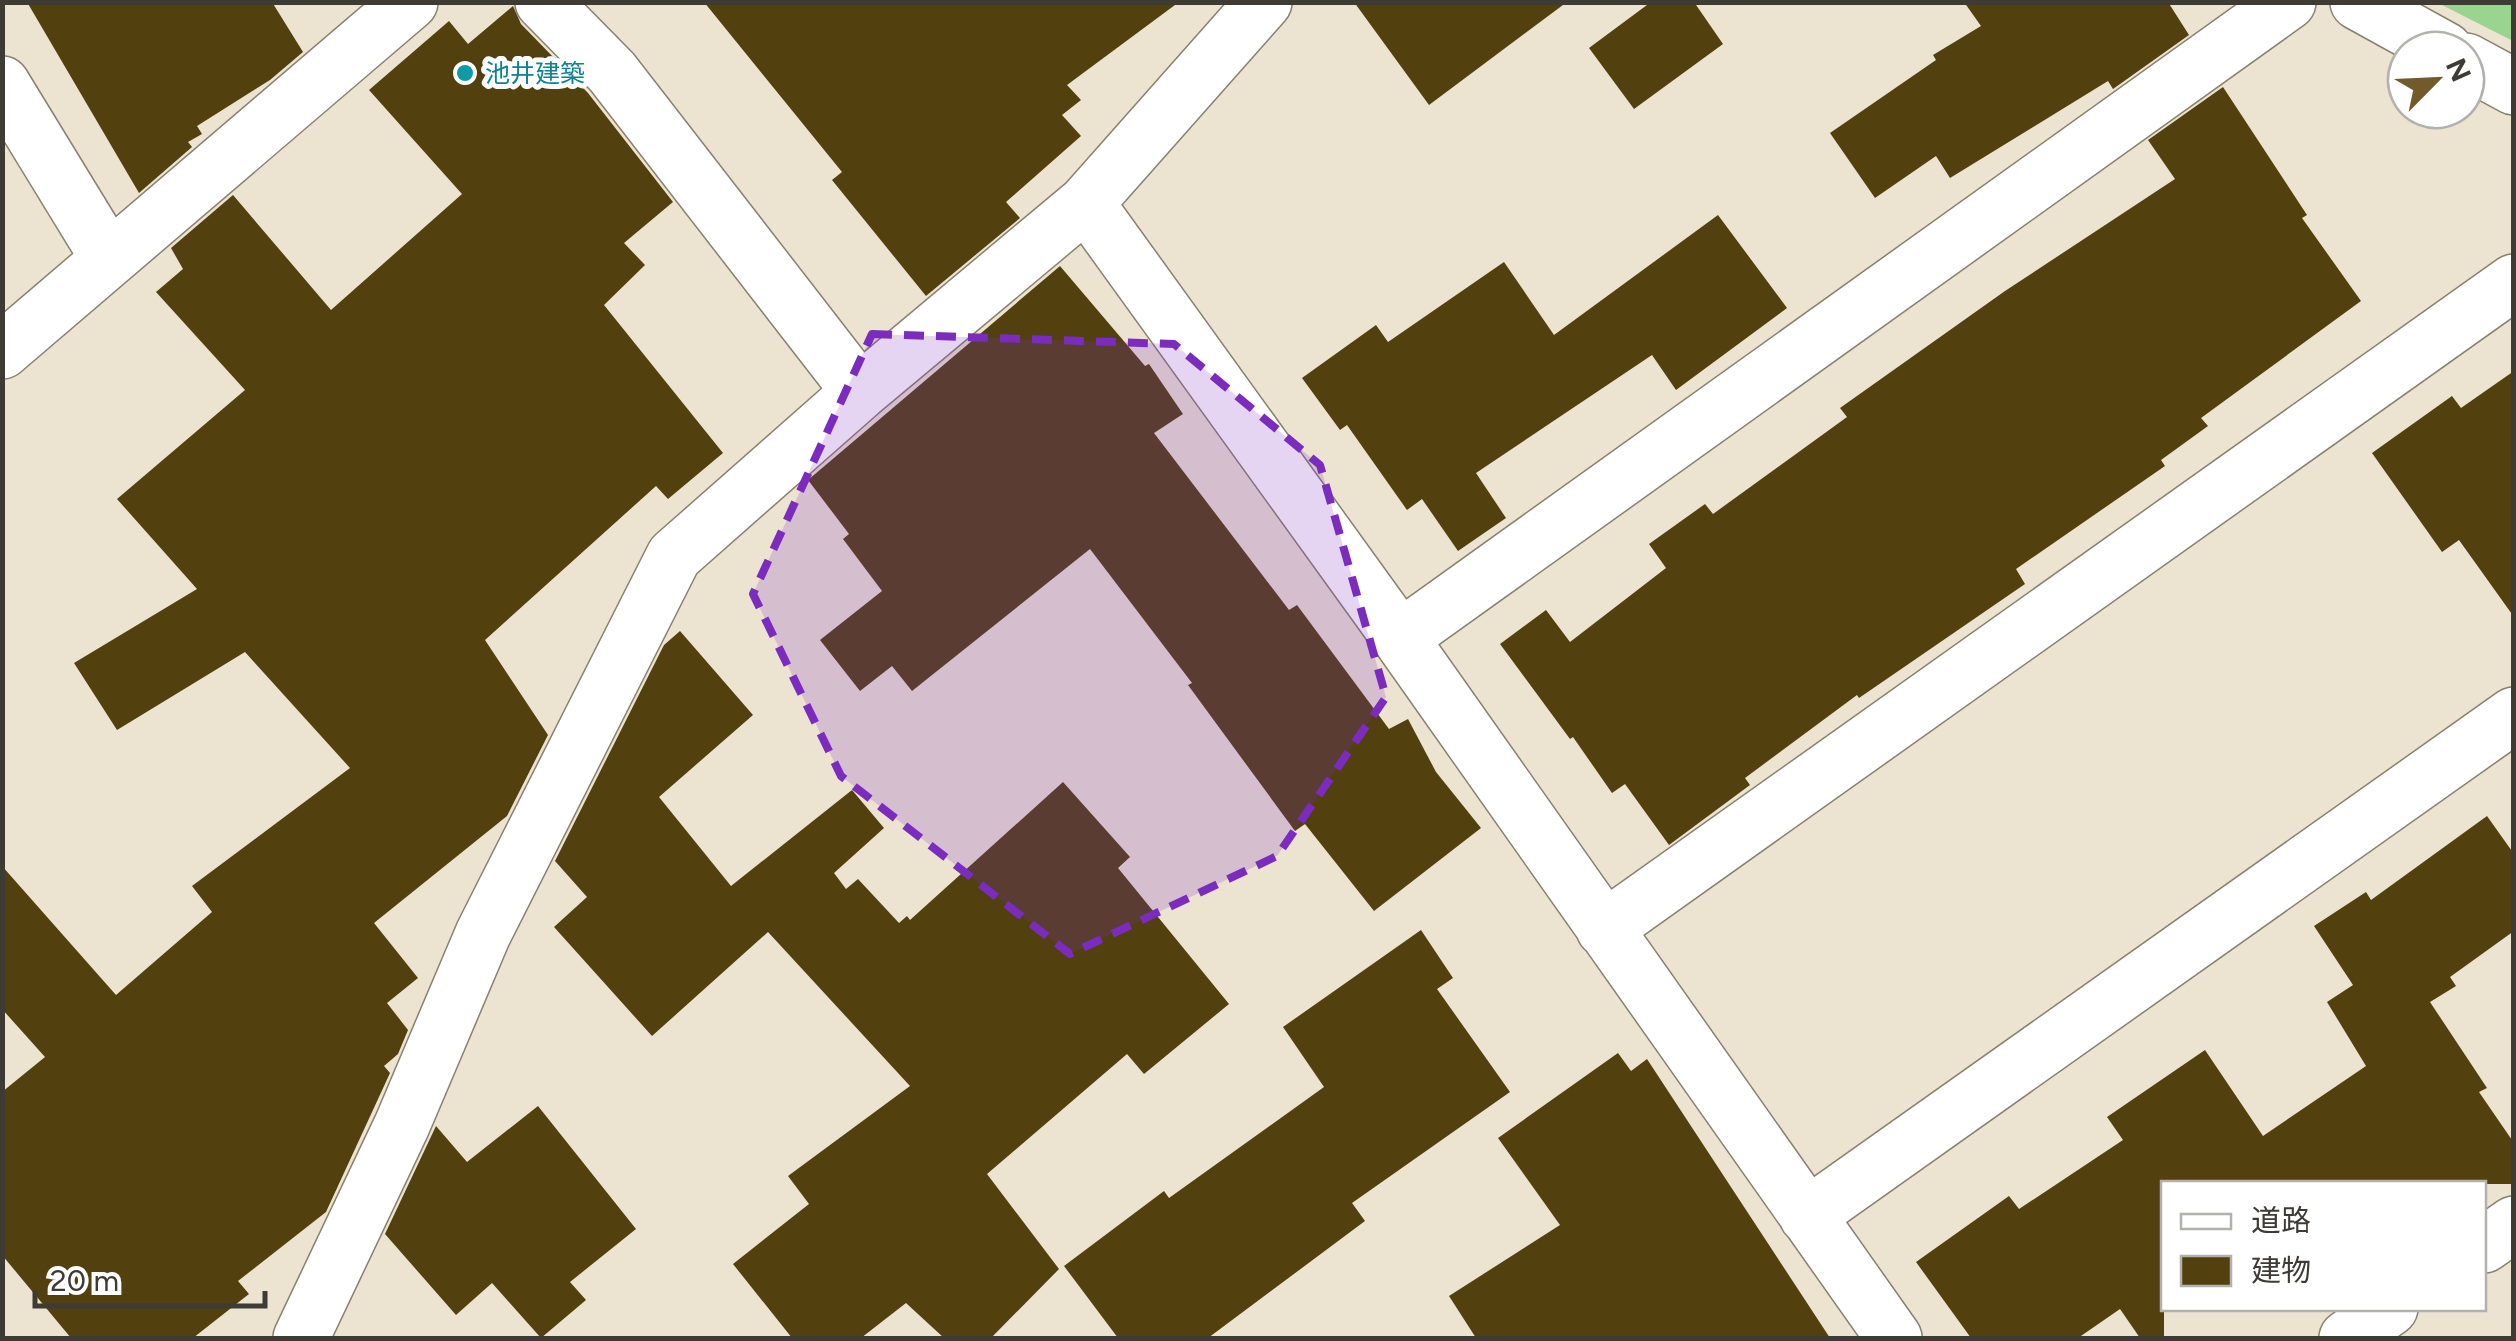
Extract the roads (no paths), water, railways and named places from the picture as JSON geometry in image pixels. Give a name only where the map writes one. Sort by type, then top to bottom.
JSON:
[{"type":"street","points":[[2,350],[410,2]]},
{"type":"street","points":[[544,2],[612,72],[860,392]]},
{"type":"street","points":[[301,1338],[402,1125],[482,934],[674,556],[860,392],[1086,203],[1264,2]]},
{"type":"street","points":[[1400,638],[2288,2]]},
{"type":"street","points":[[2358,2],[2409,30]]},
{"type":"street","points":[[2486,72],[2514,87]]},
{"type":"street","points":[[2,84],[109,259]]},
{"type":"street","points":[[1086,203],[1400,638],[1894,1338]]},
{"type":"street","points":[[1604,929],[2514,282]]},
{"type":"street","points":[[1807,1216],[2514,715]]},
{"type":"street","points":[[2486,1244],[2514,1224]]},
{"type":"street","points":[[2346,1338],[2386,1311]]},
{"type":"place","name":"池井建築","points":[[465,73]]}]
